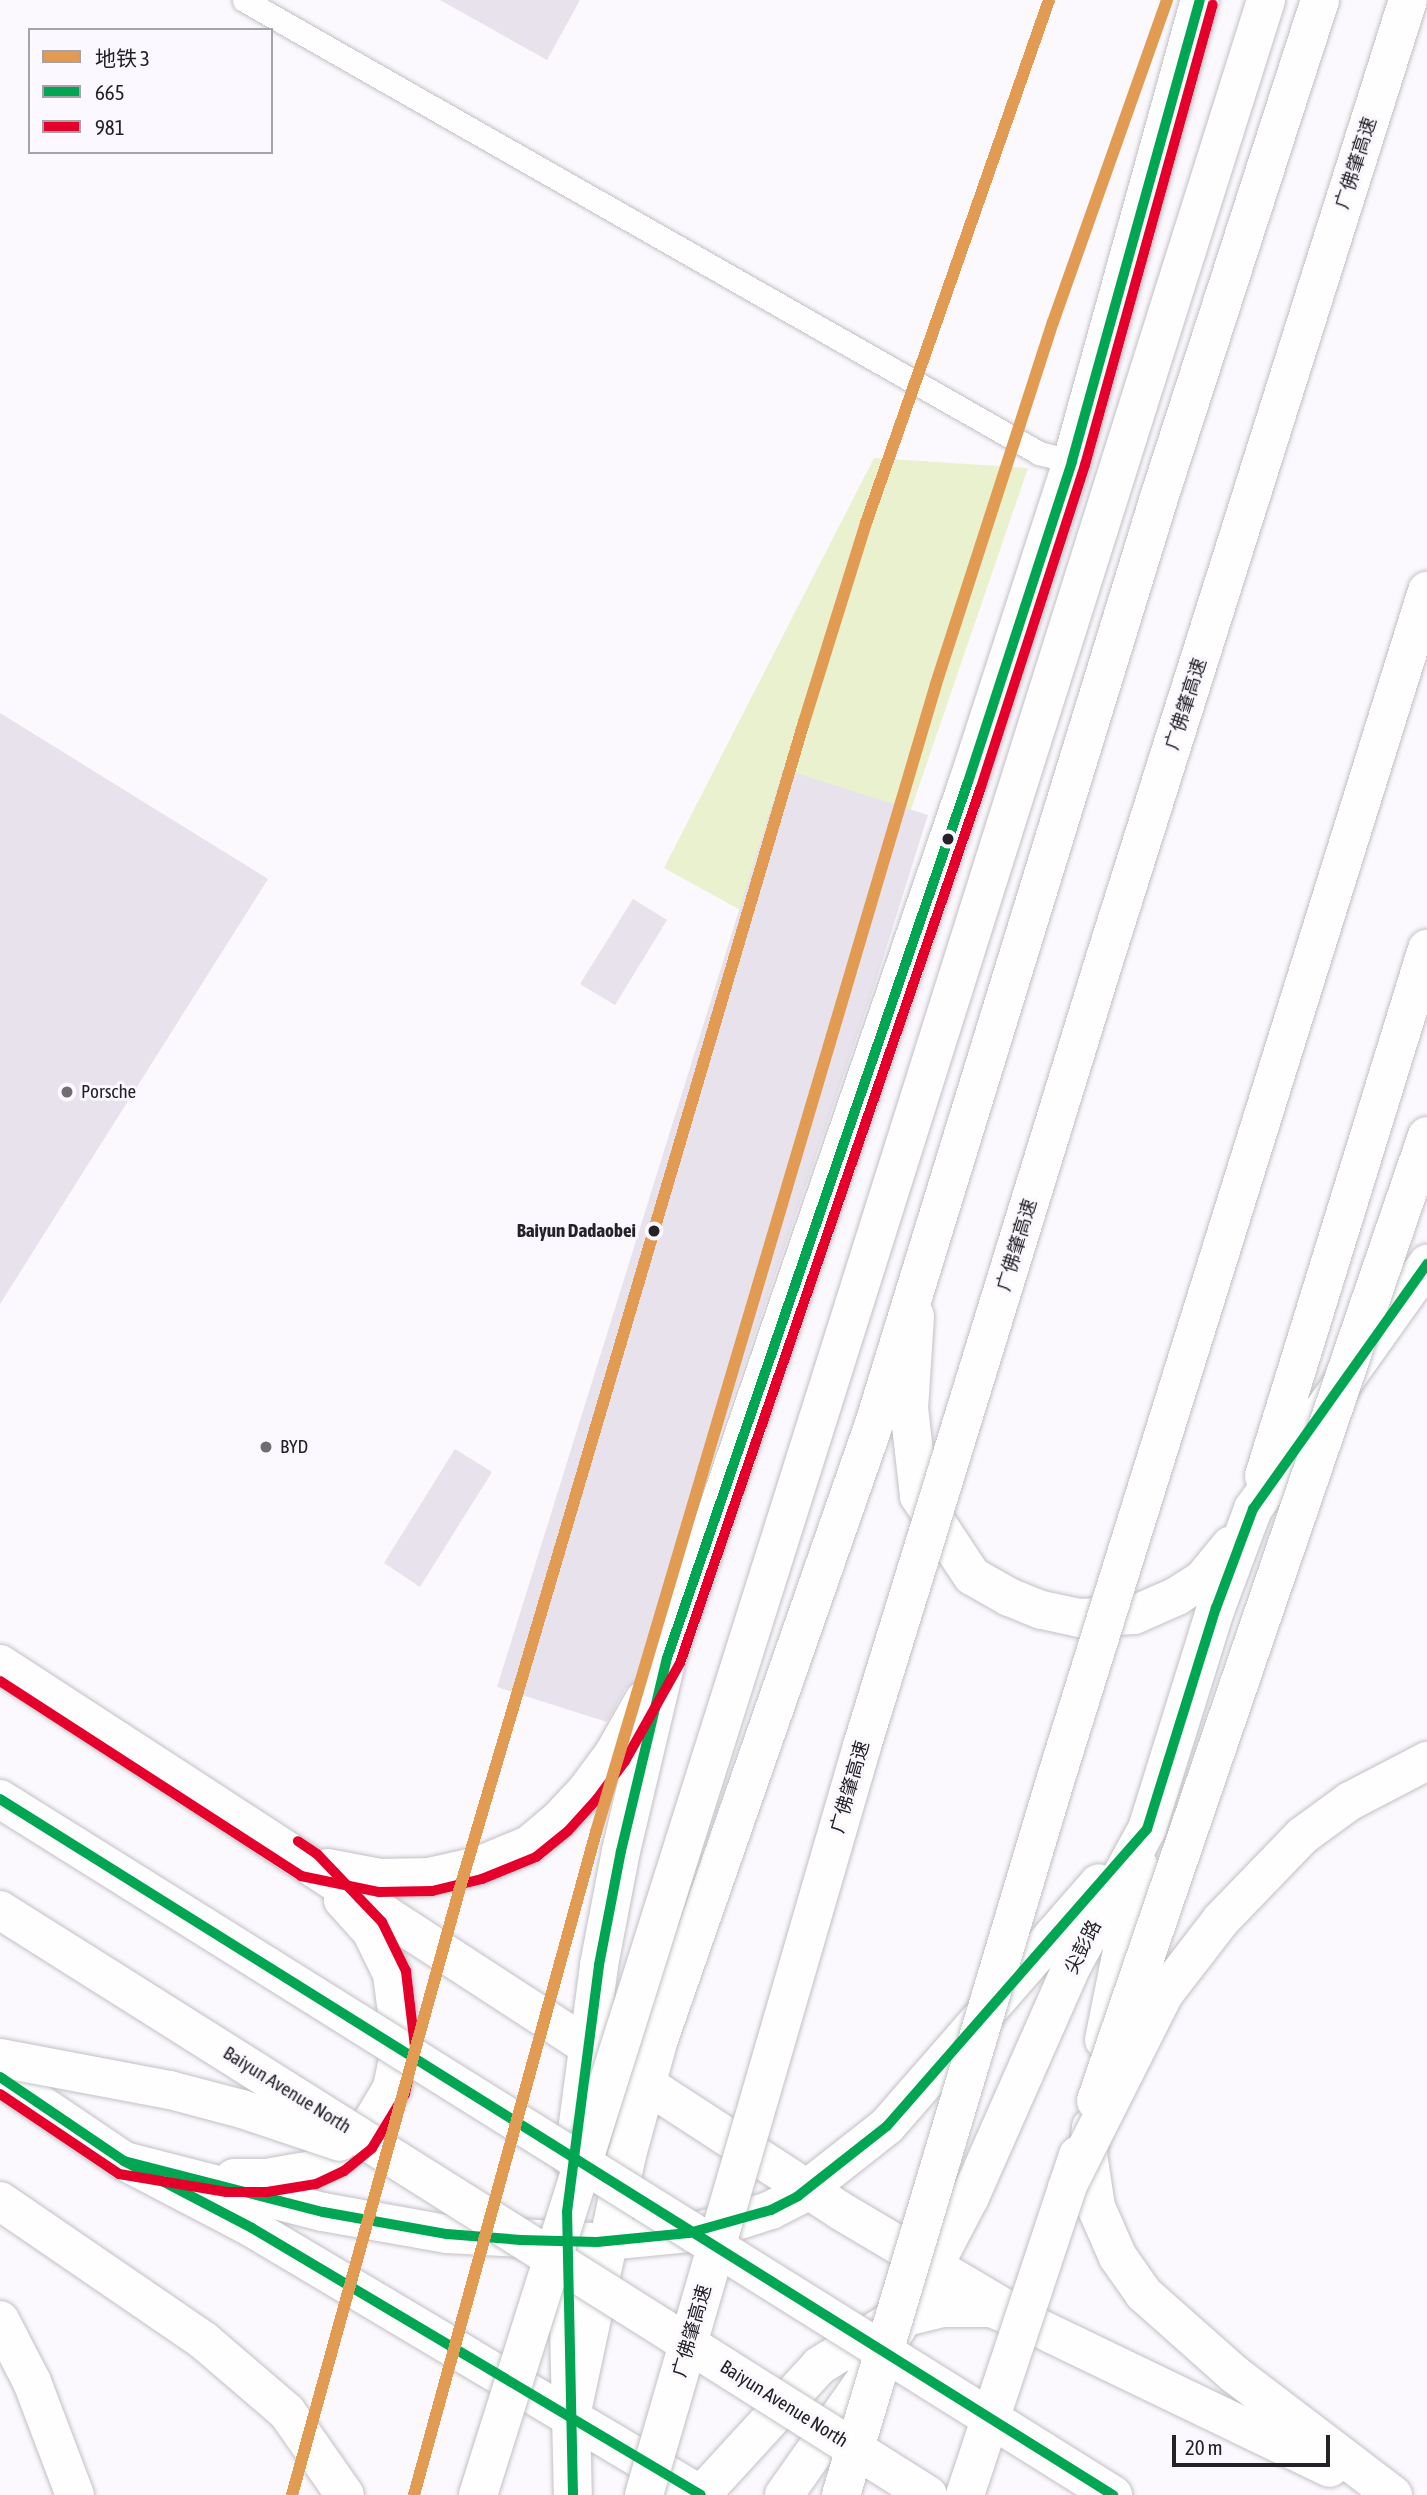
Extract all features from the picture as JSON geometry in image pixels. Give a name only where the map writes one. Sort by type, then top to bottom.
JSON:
[{"type":"main road","points":[[573,2495],[566,2268],[567,2212],[572,2166],[602,1952],[621,1850],[667,1658],[968,782],[1072,461],[1200,0]]},
{"type":"main road","points":[[478,2495],[1110,485],[1266,0]]},
{"type":"main road","points":[[571,2416],[627,2155],[659,2039],[875,1421],[1158,501],[1320,0]]},
{"type":"main road","name":"广佛肇高速","points":[[644,2495],[862,1746],[1101,971],[1408,0]]},
{"type":"main road","points":[[841,2495],[1048,1804],[1427,591]]},
{"type":"main road","points":[[916,1289],[909,1408],[919,1496],[972,1576],[1009,1597],[1042,1610],[1080,1618],[1134,1615],[1177,1596],[1202,1580],[1231,1546],[1253,1509],[1427,949]]},
{"type":"main road","points":[[968,2486],[1067,2187],[1427,1136]]},
{"type":"main road","name":"尖彭路","points":[[784,2495],[861,2386],[934,2266],[971,2197],[1073,1964],[1147,1829],[1216,1608],[1253,1509],[1427,1264]]},
{"type":"main road","points":[[307,1864],[380,1878],[429,1877],[478,1866],[528,1845],[558,1821],[586,1791],[614,1753],[667,1658]]},
{"type":"main road","points":[[0,1664],[841,2211],[1035,2326]]},
{"type":"main road","points":[[1067,2187],[1164,1994],[1220,1920],[1302,1836],[1350,1801],[1427,1761]]},
{"type":"main road","points":[[0,1799],[1113,2495]]},
{"type":"main road","points":[[124,2161],[323,2212],[447,2234],[521,2240],[620,2241],[689,2233],[746,2218],[798,2196],[887,2126],[1147,1829]]},
{"type":"main road","points":[[1147,1829],[1098,2069],[1088,2154],[1096,2207],[1118,2258],[1144,2294],[1234,2374],[1392,2495]]},
{"type":"main road","points":[[124,2161],[228,2178],[266,2178],[312,2170],[336,2159],[363,2137],[381,2111],[392,2088],[401,2044],[392,1974],[371,1931],[307,1864]]},
{"type":"main road","name":"Baiyun Avenue North","points":[[0,1910],[929,2495]]},
{"type":"main road","points":[[0,2057],[98,2074],[242,2109],[412,2169]]},
{"type":"main road","points":[[0,2077],[124,2161],[253,2228],[701,2495],[819,2366],[893,2320],[943,2308],[991,2308],[1035,2326],[1385,2495]]},
{"type":"main road","points":[[0,2201],[203,2340],[287,2412],[345,2495]]},
{"type":"main road","points":[[0,2320],[32,2382],[75,2495]]},
{"type":"lane","points":[[244,0],[1039,453],[1072,461]]},
{"type":"green space","points":[[874,458],[1028,468],[855,973],[664,868]]},
{"type":"building","points":[[440,0],[580,0],[547,60]]},
{"type":"building","name":"Porsche","points":[[0,713],[268,879],[0,1304]]},
{"type":"building","name":"Baiyun Dadaobei","points":[[783,769],[928,815],[873,990],[646,1651],[639,1679],[625,1689],[607,1722],[497,1687]]},
{"type":"building","points":[[633,899],[667,920],[615,1005],[580,984]]},
{"type":"building","points":[[455,1449],[492,1472],[420,1587],[384,1563]]},
{"type":"metro line","name":"3","points":[[292,2495],[459,1891],[804,722],[866,523],[1049,0]]},
{"type":"metro line","name":"3","points":[[414,2495],[596,1832],[936,684],[1053,322],[1167,0]]},
{"type":"transit line","name":"665","points":[[573,2495],[567,2212],[599,1965],[621,1851],[667,1658],[968,782],[1072,461],[1200,0]]},
{"type":"transit line","name":"981","points":[[0,1681],[301,1876],[379,1892],[432,1891],[482,1879],[536,1857],[568,1831],[597,1799],[625,1761],[680,1663],[981,787],[1085,465],[1213,4]]},
{"type":"transit line","name":"665","points":[[124,2161],[323,2212],[447,2234],[521,2240],[597,2242],[689,2233],[771,2210],[798,2196],[887,2126],[1147,1829],[1216,1608],[1253,1509],[1427,1264]]},
{"type":"transit line","name":"665","points":[[0,1799],[1113,2495]]},
{"type":"transit line","name":"981","points":[[0,2094],[119,2174],[226,2192],[267,2192],[316,2184],[344,2171],[372,2148],[405,2094],[415,2047],[406,1971],[382,1922],[317,1854],[298,1841]]},
{"type":"transit line","name":"665","points":[[0,2077],[124,2161],[252,2228],[701,2495]]},
{"type":"place","name":"Porsche","points":[[67,1092]]},
{"type":"place","name":"Baiyun Dadaobei","points":[[654,1231]]},
{"type":"place","name":"BYD","points":[[266,1447]]}]
